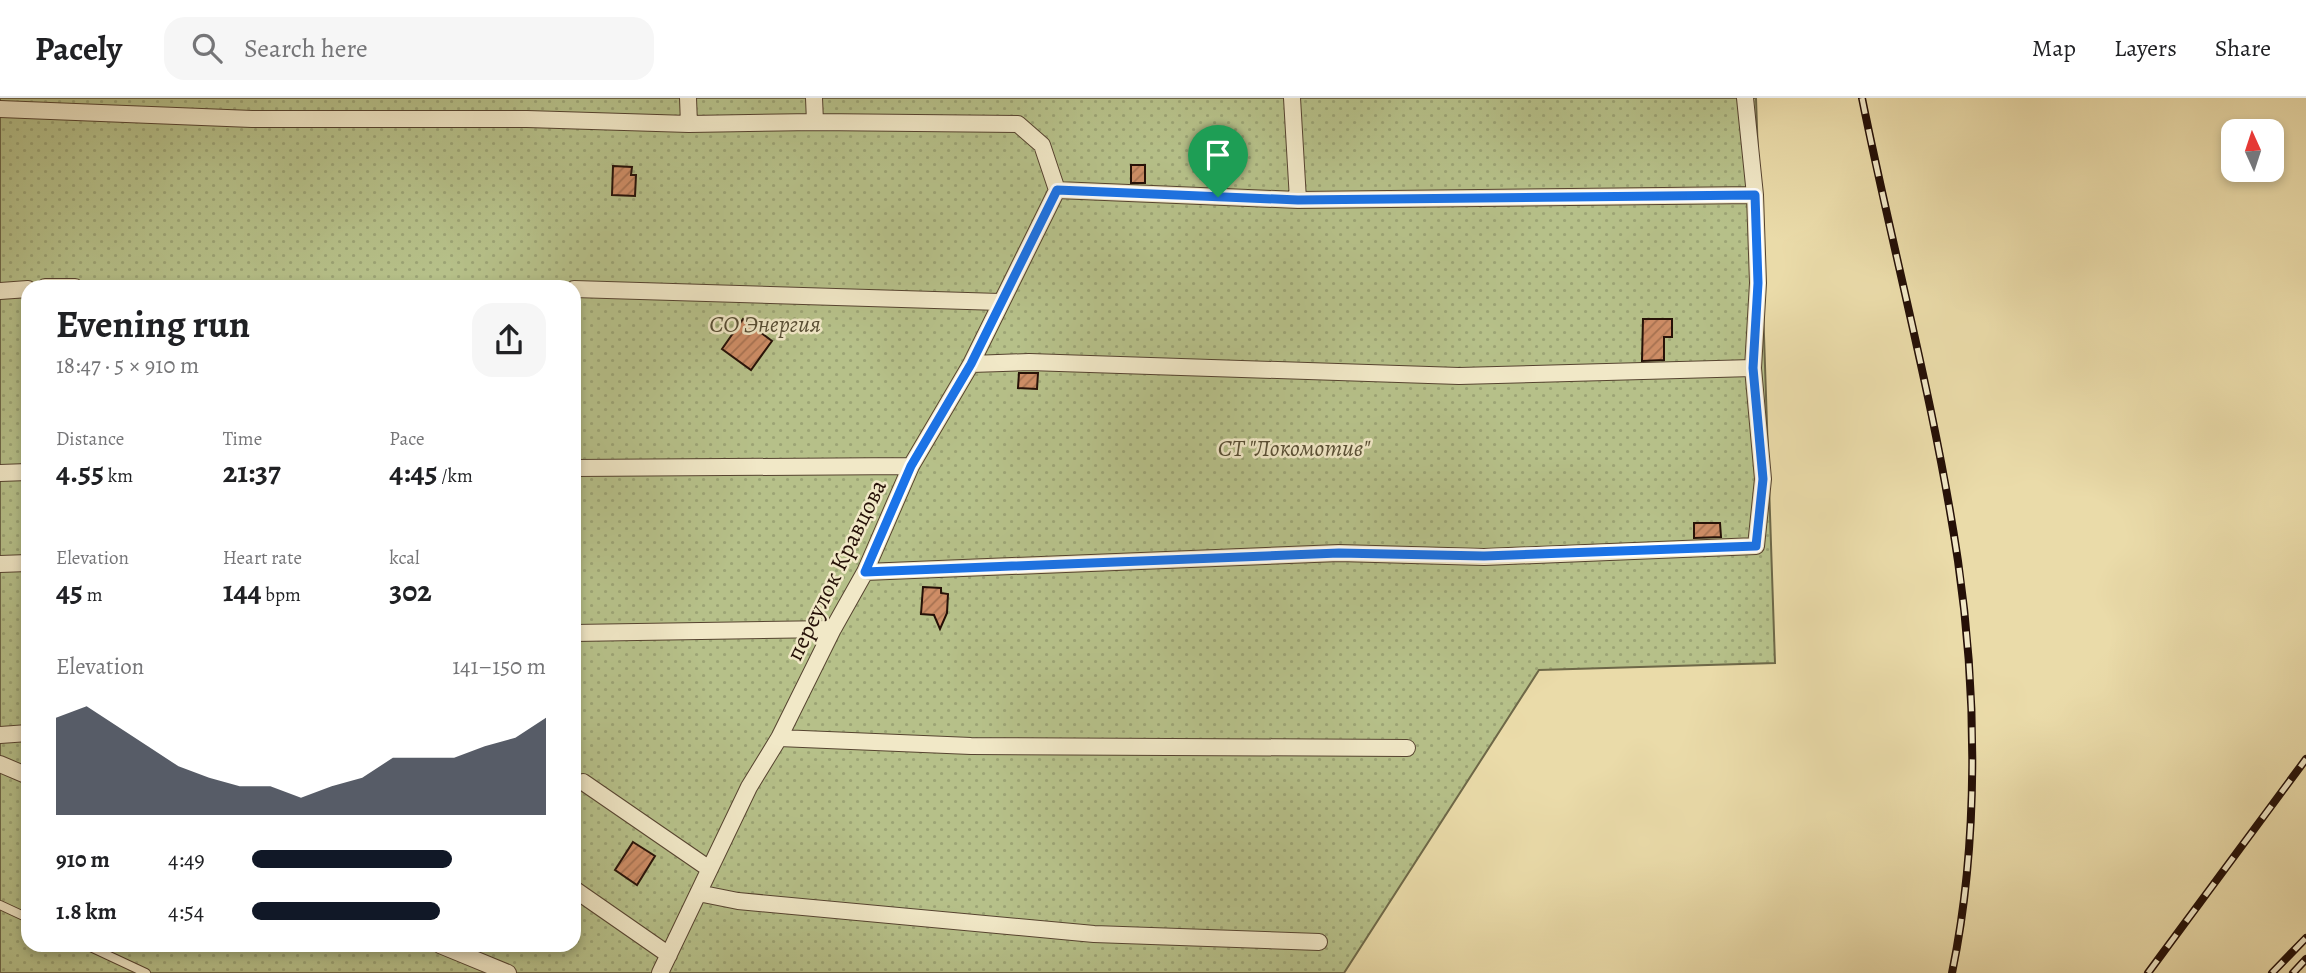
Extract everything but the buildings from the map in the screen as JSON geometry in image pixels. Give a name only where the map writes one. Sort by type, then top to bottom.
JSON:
[{"type":"street","points":[[688,98],[688,124]]},
{"type":"street","points":[[814,98],[815,122]]},
{"type":"street","points":[[1293,98],[1298,200]]},
{"type":"street","points":[[865,572],[1339,553],[1484,556],[1756,546],[1763,479],[1753,368],[1758,283],[1755,195],[1745,98]]},
{"type":"street","points":[[0,109],[252,119],[527,119],[688,124],[1018,124],[1042,145],[1057,190],[1298,200],[1755,195]]},
{"type":"street","name":"переулок Кравцова","points":[[660,973],[749,786],[779,738],[833,629],[865,572],[911,466],[971,364],[1057,190]]},
{"type":"street","points":[[581,289],[1000,302]]},
{"type":"street","points":[[0,292],[21,290]]},
{"type":"street","points":[[971,364],[1029,362],[1459,376],[1753,368]]},
{"type":"street","points":[[581,468],[911,466]]},
{"type":"street","points":[[0,473],[21,472]]},
{"type":"street","points":[[0,564],[21,563]]},
{"type":"street","points":[[581,633],[833,629]]},
{"type":"street","points":[[0,736],[21,734]]},
{"type":"street","points":[[779,738],[971,746],[1407,748]]},
{"type":"street","points":[[0,764],[21,772]]},
{"type":"street","points":[[583,782],[708,868]]},
{"type":"street","points":[[698,893],[738,901],[1094,934],[1319,942]]},
{"type":"street","points":[[581,894],[669,955]]},
{"type":"street","points":[[457,952],[508,973]]},
{"type":"lane","points":[[0,905],[21,915]]},
{"type":"lane","points":[[101,952],[146,973]]},
{"type":"green space","name":"СТ \"Локомотив\"","points":[[0,98],[1756,98],[1775,663],[1539,670],[1344,973],[0,973]]},
{"type":"railway","points":[[1862,98],[1938,444],[1964,611],[1972,715],[1971,820],[1961,923],[1952,973]]},
{"type":"railway","points":[[2148,973],[2306,759]]},
{"type":"railway","points":[[2272,973],[2306,938]]},
{"type":"railway","points":[[2293,973],[2306,959]]},
{"type":"route","points":[[1057,190],[1218,197],[1298,200],[1755,195],[1758,283],[1753,368],[1763,479],[1756,546],[1484,556],[1339,553],[865,572],[911,466],[971,364],[1057,190]]},
{"type":"park label","name":"СО Энергия","points":[[765,324]]}]
